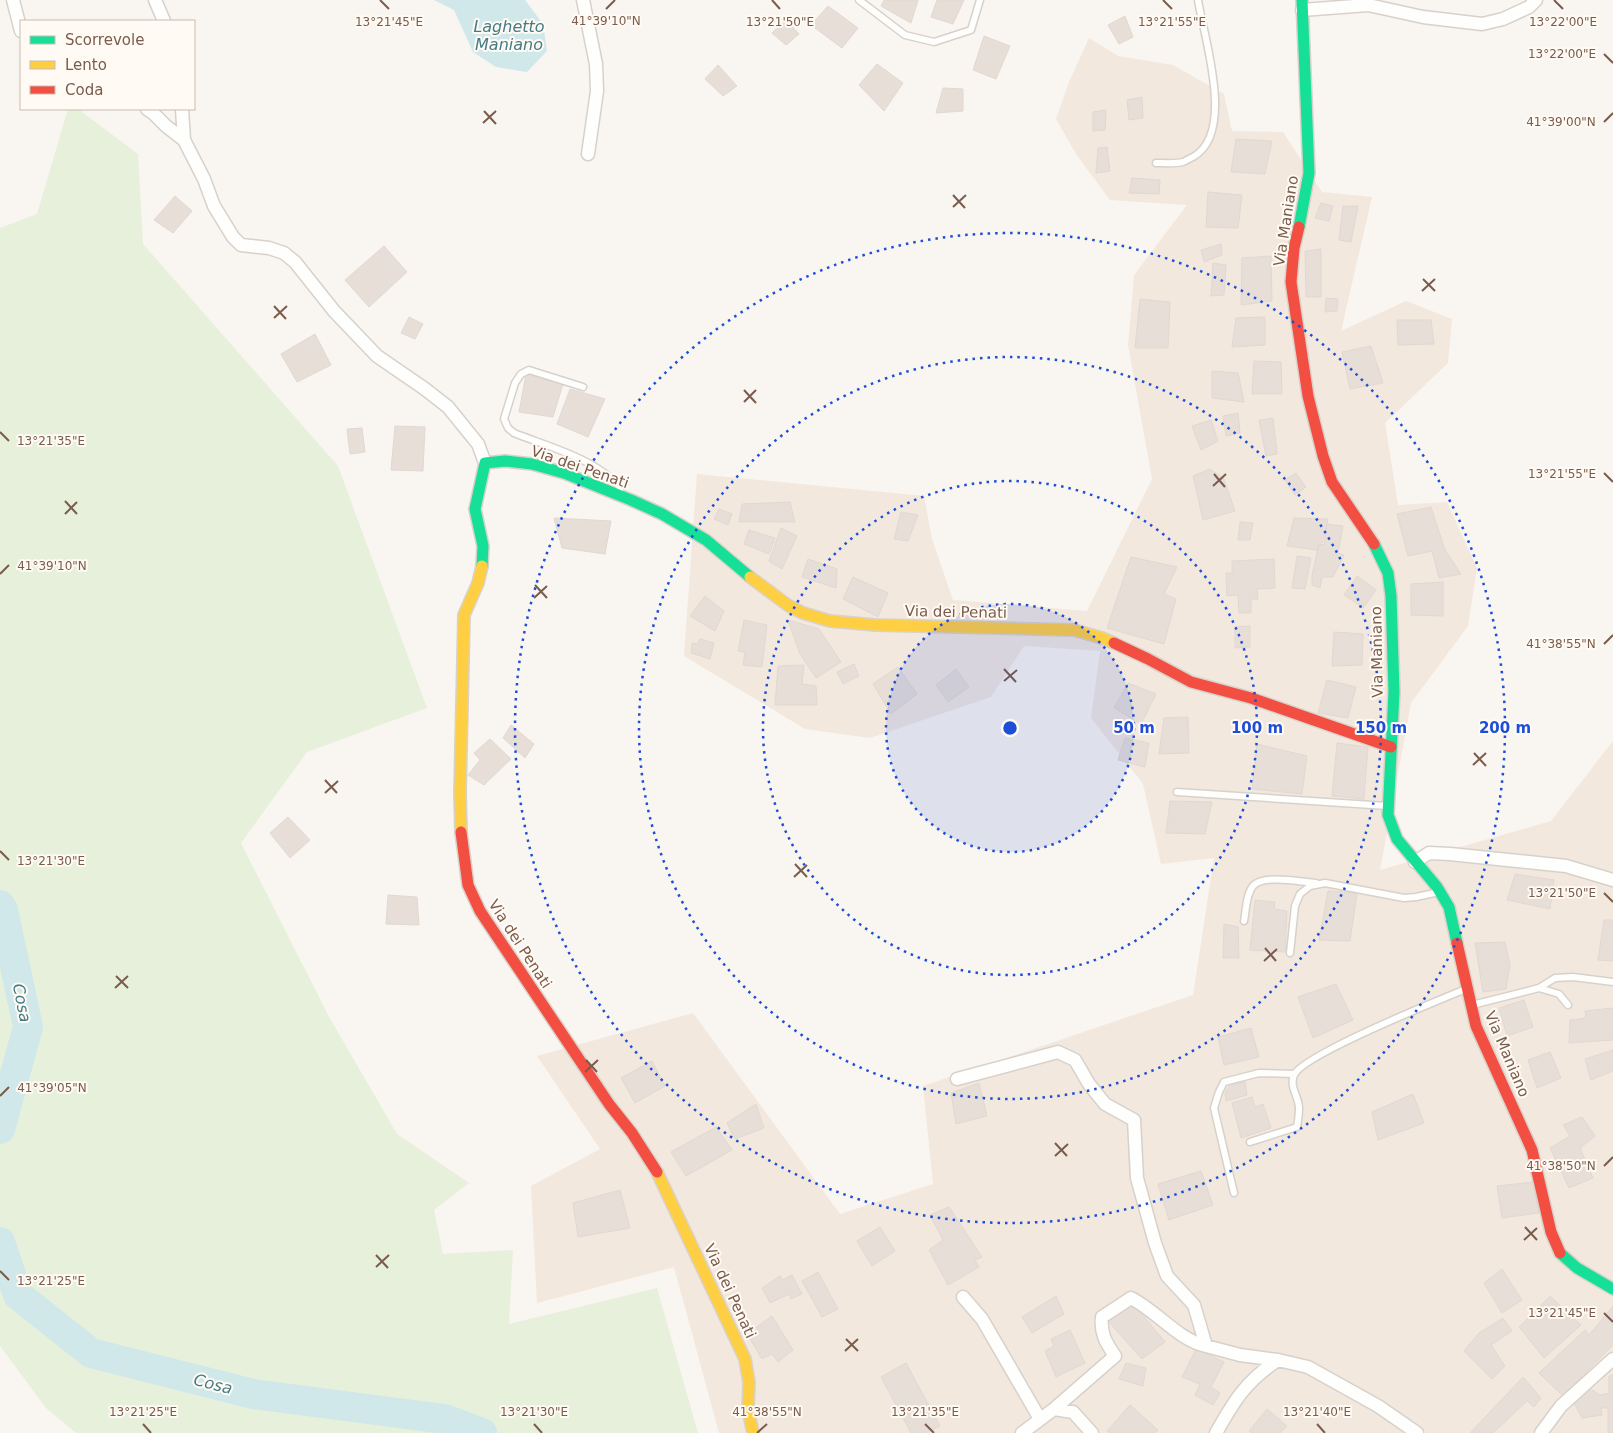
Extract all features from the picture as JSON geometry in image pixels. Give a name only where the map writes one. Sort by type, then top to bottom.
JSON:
[{"type":"street","points":[[13,0],[20,27]]},
{"type":"street","points":[[156,0],[164,20]]},
{"type":"street","points":[[583,0],[596,64],[597,91],[588,154]]},
{"type":"street","points":[[1302,5],[1368,5],[1423,17],[1482,24],[1503,19],[1529,7],[1536,0]]},
{"type":"street","name":"Via Maniano","points":[[1302,5],[1309,173],[1308,190],[1294,248],[1291,282],[1308,396],[1323,456],[1332,482],[1376,547],[1388,573],[1391,596],[1394,692],[1388,815],[1396,839],[1440,892],[1449,907],[1466,989],[1476,1026],[1532,1150],[1551,1232],[1559,1253],[1577,1268],[1613,1289]]},
{"type":"street","points":[[149,110],[184,140]]},
{"type":"street","points":[[182,110],[184,140],[204,179],[214,206],[233,237],[241,245],[269,248],[284,253],[295,262],[334,311],[377,356],[448,407],[478,444],[485,463]]},
{"type":"street","name":"Via dei Penati","points":[[753,1433],[748,1409],[749,1382],[744,1359],[662,1180],[632,1133],[609,1104],[480,912],[468,885],[462,845],[460,793],[464,615],[478,583],[482,566],[483,546],[475,509],[485,463],[503,460],[520,462],[546,468],[620,494],[678,523],[706,540],[772,595],[803,614],[842,624],[1074,630],[1102,638],[1148,659],[1191,682],[1251,698],[1392,747]]},
{"type":"street","points":[[1415,862],[1429,853],[1450,854],[1566,866],[1613,880]]},
{"type":"street","points":[[957,1079],[1058,1052],[1074,1060],[1088,1084],[1105,1104],[1134,1120],[1137,1178],[1155,1243],[1167,1276],[1194,1305],[1206,1346]]},
{"type":"street","points":[[963,1297],[982,1319],[1040,1419]]},
{"type":"street","points":[[1022,1433],[1054,1409],[1115,1356],[1106,1344],[1101,1329],[1102,1317],[1131,1298],[1141,1303],[1193,1343],[1240,1355],[1278,1360],[1308,1367],[1378,1406],[1417,1433]]},
{"type":"street","points":[[1541,1433],[1561,1406],[1613,1359]]},
{"type":"street","points":[[1216,1433],[1236,1397],[1260,1372],[1278,1360]]},
{"type":"street","points":[[1054,1409],[1073,1412],[1092,1433]]},
{"type":"lane","points":[[859,0],[904,35],[934,42],[971,30],[980,0]]},
{"type":"lane","points":[[1156,163],[1184,162],[1198,154],[1209,142],[1214,129],[1215,107],[1212,64],[1198,0]]},
{"type":"lane","points":[[583,387],[530,370],[521,374],[515,383],[504,419],[508,428],[514,433],[597,469],[620,487],[620,494]]},
{"type":"lane","points":[[1177,792],[1389,806]]},
{"type":"lane","points":[[1244,921],[1248,898],[1253,886],[1265,879],[1325,884],[1404,898],[1440,892]]},
{"type":"lane","points":[[1290,953],[1295,906],[1300,894],[1310,886],[1325,884]]},
{"type":"lane","points":[[1471,1006],[1539,988],[1555,978],[1573,977],[1613,982]]},
{"type":"lane","points":[[1539,988],[1559,994],[1568,1005]]},
{"type":"lane","points":[[1250,1142],[1297,1127],[1299,1106],[1293,1086],[1294,1074],[1304,1064],[1373,1029],[1466,989]]},
{"type":"lane","points":[[1234,1194],[1214,1108],[1224,1082],[1259,1073],[1294,1074]]},
{"type":"shaded area","points":[[1089,38],[1118,56],[1173,65],[1224,94],[1232,131],[1283,132],[1322,192],[1372,197],[1341,331],[1406,301],[1452,319],[1448,363],[1385,423],[1398,505],[1447,502],[1477,568],[1468,626],[1411,703],[1380,870],[1551,821],[1613,741],[1613,1433],[719,1433],[674,1267],[537,1303],[531,1186],[600,1149],[537,1056],[693,1013],[840,1214],[933,1184],[923,1086],[1193,995],[1214,858],[1161,864],[1143,784],[1091,718],[1100,651],[1024,646],[991,697],[870,738],[805,729],[684,656],[697,474],[924,496],[932,539],[953,600],[1087,611],[1152,479],[1128,345],[1134,275],[1187,205],[1110,200],[1076,154],[1056,119],[1069,82]]},
{"type":"green space","points":[[68,110],[79,110],[138,154],[143,244],[338,466],[427,708],[307,752],[241,843],[328,1015],[397,1134],[469,1183],[434,1210],[443,1254],[513,1250],[509,1324],[657,1288],[698,1433],[76,1433],[46,1408],[0,1346],[0,228],[37,214]]},
{"type":"water","name":"Laghetto Maniano","points":[[434,0],[525,0],[543,24],[547,51],[527,72],[496,67],[473,52],[454,10]]},
{"type":"building","points":[[884,0],[918,0],[911,23],[881,6]]},
{"type":"building","points":[[937,0],[964,0],[953,24],[931,17]]},
{"type":"building","points":[[828,6],[858,28],[842,48],[811,25]]},
{"type":"building","points":[[1125,16],[1133,37],[1119,44],[1108,25]]},
{"type":"building","points":[[786,20],[799,34],[786,45],[772,33]]},
{"type":"building","points":[[984,36],[1010,46],[996,79],[973,70]]},
{"type":"building","points":[[877,64],[903,83],[884,111],[859,85]]},
{"type":"building","points":[[718,65],[737,86],[723,96],[705,79]]},
{"type":"building","points":[[943,88],[963,89],[963,111],[936,113]]},
{"type":"building","points":[[1142,97],[1143,118],[1129,120],[1127,100]]},
{"type":"building","points":[[1106,110],[1105,130],[1093,131],[1093,112]]},
{"type":"building","points":[[1236,139],[1272,141],[1265,174],[1231,172]]},
{"type":"building","points":[[1107,147],[1110,171],[1096,173],[1098,148]]},
{"type":"building","points":[[1132,178],[1160,180],[1159,194],[1129,193]]},
{"type":"building","points":[[1208,192],[1242,195],[1238,228],[1206,227]]},
{"type":"building","points":[[175,196],[192,211],[173,233],[154,220]]},
{"type":"building","points":[[1321,203],[1333,206],[1329,221],[1315,218]]},
{"type":"building","points":[[1343,206],[1358,206],[1351,242],[1339,240]]},
{"type":"building","points":[[1221,244],[1222,255],[1204,262],[1201,250]]},
{"type":"building","points":[[384,246],[407,272],[369,307],[345,280]]},
{"type":"building","points":[[1321,249],[1321,297],[1306,297],[1305,251]]},
{"type":"building","points":[[1271,256],[1272,301],[1241,305],[1242,258]]},
{"type":"building","points":[[1213,263],[1226,265],[1224,295],[1211,296]]},
{"type":"building","points":[[1326,298],[1338,299],[1337,311],[1325,312]]},
{"type":"building","points":[[1140,299],[1170,302],[1168,348],[1135,348]]},
{"type":"building","points":[[409,317],[423,324],[415,339],[401,333]]},
{"type":"building","points":[[1265,317],[1265,345],[1232,347],[1236,318]]},
{"type":"building","points":[[1397,320],[1431,320],[1434,344],[1398,345]]},
{"type":"building","points":[[315,334],[331,365],[297,382],[281,354]]},
{"type":"building","points":[[1371,346],[1383,383],[1350,389],[1342,352]]},
{"type":"building","points":[[1254,361],[1281,362],[1282,394],[1252,394]]},
{"type":"building","points":[[1212,371],[1238,373],[1244,402],[1212,398]]},
{"type":"building","points":[[526,374],[563,384],[553,417],[519,412]]},
{"type":"building","points":[[570,389],[605,399],[588,437],[557,424]]},
{"type":"building","points":[[1238,413],[1240,433],[1226,436],[1223,416]]},
{"type":"building","points":[[1273,418],[1277,454],[1266,456],[1259,420]]},
{"type":"building","points":[[1211,420],[1218,441],[1201,450],[1192,426]]},
{"type":"building","points":[[395,426],[425,427],[423,471],[391,470]]},
{"type":"building","points":[[362,428],[365,452],[350,454],[347,429]]},
{"type":"building","points":[[1210,469],[1224,479],[1235,511],[1203,520],[1193,476]]},
{"type":"building","points":[[1296,473],[1306,487],[1295,495],[1285,480]]},
{"type":"building","points":[[790,502],[795,522],[739,522],[742,504]]},
{"type":"building","points":[[1431,507],[1445,550],[1461,574],[1439,578],[1432,551],[1408,556],[1397,514]]},
{"type":"building","points":[[719,509],[732,514],[728,525],[714,519]]},
{"type":"building","points":[[901,512],[918,515],[908,541],[894,539]]},
{"type":"building","points":[[554,518],[611,521],[605,554],[562,548]]},
{"type":"building","points":[[1294,518],[1328,519],[1322,543],[1319,543],[1317,550],[1287,546]]},
{"type":"building","points":[[1240,522],[1253,523],[1250,540],[1238,540]]},
{"type":"building","points":[[1327,524],[1343,526],[1338,553],[1344,555],[1333,577],[1322,577],[1320,588],[1312,585],[1312,575],[1319,544],[1324,545]]},
{"type":"building","points":[[781,528],[797,536],[782,569],[769,561]]},
{"type":"building","points":[[749,530],[775,538],[769,554],[744,544]]},
{"type":"building","points":[[1297,556],[1311,558],[1305,589],[1292,588]]},
{"type":"building","points":[[1131,557],[1177,567],[1164,594],[1176,599],[1164,644],[1107,628]]},
{"type":"building","points":[[808,559],[837,569],[836,588],[802,577]]},
{"type":"building","points":[[1274,559],[1275,588],[1257,589],[1258,599],[1251,599],[1251,613],[1239,613],[1238,595],[1227,596],[1226,573],[1232,573],[1232,561]]},
{"type":"building","points":[[1357,576],[1376,590],[1363,608],[1344,595]]},
{"type":"building","points":[[853,577],[888,593],[878,617],[843,599]]},
{"type":"building","points":[[1443,582],[1443,616],[1411,615],[1411,584]]},
{"type":"building","points":[[705,596],[724,611],[715,631],[690,616]]},
{"type":"building","points":[[744,620],[767,625],[762,667],[743,665],[745,652],[738,651]]},
{"type":"building","points":[[788,620],[819,629],[841,662],[816,678],[800,654]]},
{"type":"building","points":[[1250,626],[1250,647],[1235,648],[1235,627]]},
{"type":"building","points":[[1334,632],[1363,634],[1362,665],[1332,666]]},
{"type":"building","points":[[700,639],[714,643],[710,659],[691,653],[692,643],[698,644]]},
{"type":"building","points":[[854,664],[859,676],[843,684],[837,672]]},
{"type":"building","points":[[804,665],[802,684],[816,686],[817,705],[775,705],[778,666]]},
{"type":"building","points":[[898,667],[917,694],[891,714],[873,684]]},
{"type":"building","points":[[956,669],[969,687],[948,702],[936,685]]},
{"type":"building","points":[[1327,680],[1356,687],[1348,718],[1318,713]]},
{"type":"building","points":[[1128,683],[1156,694],[1141,724],[1114,708]]},
{"type":"building","points":[[1188,717],[1189,753],[1159,754],[1164,718]]},
{"type":"building","points":[[511,725],[534,744],[525,758],[503,738]]},
{"type":"building","points":[[1125,738],[1149,743],[1145,767],[1118,760]]},
{"type":"building","points":[[490,739],[511,759],[484,785],[468,775],[480,760],[474,753]]},
{"type":"building","points":[[1337,743],[1368,747],[1364,799],[1332,796]]},
{"type":"building","points":[[1257,744],[1307,756],[1302,794],[1252,789]]},
{"type":"building","points":[[1170,801],[1212,802],[1205,834],[1166,833]]},
{"type":"building","points":[[288,817],[310,840],[290,858],[270,833]]},
{"type":"building","points":[[1515,874],[1554,880],[1550,909],[1507,900]]},
{"type":"building","points":[[1328,891],[1357,893],[1350,941],[1319,940]]},
{"type":"building","points":[[388,895],[417,897],[419,925],[386,924]]},
{"type":"building","points":[[1255,900],[1275,902],[1274,909],[1287,911],[1285,952],[1250,950]]},
{"type":"building","points":[[1604,920],[1613,920],[1613,961],[1598,960]]},
{"type":"building","points":[[1224,924],[1238,927],[1239,958],[1223,958]]},
{"type":"building","points":[[1505,942],[1510,965],[1506,989],[1483,992],[1475,943]]},
{"type":"building","points":[[1336,984],[1353,1020],[1313,1038],[1298,997]]},
{"type":"building","points":[[1524,1000],[1533,1027],[1507,1036],[1499,1008]]},
{"type":"building","points":[[1613,1008],[1613,1040],[1569,1043],[1570,1020],[1586,1018],[1585,1011]]},
{"type":"building","points":[[1251,1028],[1259,1057],[1224,1065],[1218,1037]]},
{"type":"building","points":[[1613,1050],[1613,1071],[1591,1080],[1585,1059]]},
{"type":"building","points":[[1550,1052],[1561,1078],[1537,1088],[1528,1060]]},
{"type":"building","points":[[652,1061],[665,1086],[635,1103],[621,1078]]},
{"type":"building","points":[[1245,1082],[1247,1095],[1226,1101],[1225,1093],[1230,1085]]},
{"type":"building","points":[[979,1083],[987,1116],[956,1124],[951,1093]]},
{"type":"building","points":[[1413,1094],[1424,1123],[1378,1140],[1372,1112]]},
{"type":"building","points":[[1252,1097],[1255,1107],[1263,1104],[1271,1128],[1241,1138],[1232,1103]]},
{"type":"building","points":[[756,1104],[764,1128],[735,1139],[727,1123]]},
{"type":"building","points":[[1582,1117],[1595,1136],[1580,1148],[1593,1178],[1569,1188],[1550,1148],[1570,1136],[1563,1125]]},
{"type":"building","points":[[716,1127],[732,1150],[686,1176],[671,1152]]},
{"type":"building","points":[[1201,1171],[1213,1205],[1169,1220],[1158,1184]]},
{"type":"building","points":[[1533,1182],[1539,1213],[1502,1218],[1497,1186]]},
{"type":"building","points":[[620,1190],[630,1228],[578,1237],[573,1203]]},
{"type":"building","points":[[949,1207],[982,1257],[975,1260],[979,1267],[948,1285],[929,1250],[943,1240],[930,1215]]},
{"type":"building","points":[[880,1227],[895,1251],[872,1266],[857,1241]]},
{"type":"building","points":[[1502,1269],[1522,1300],[1502,1313],[1484,1283]]},
{"type":"building","points":[[818,1272],[838,1309],[822,1317],[802,1281]]},
{"type":"building","points":[[792,1275],[802,1294],[791,1299],[789,1294],[770,1303],[762,1288],[780,1276],[783,1280]]},
{"type":"building","points":[[1056,1296],[1064,1314],[1032,1333],[1022,1317]]},
{"type":"building","points":[[1550,1296],[1581,1325],[1544,1358],[1519,1327]]},
{"type":"building","points":[[1132,1302],[1165,1342],[1142,1359],[1107,1320]]},
{"type":"building","points":[[1613,1306],[1613,1345],[1563,1396],[1539,1373],[1585,1330],[1589,1335]]},
{"type":"building","points":[[772,1316],[793,1350],[778,1362],[772,1354],[762,1359],[747,1334]]},
{"type":"building","points":[[1503,1318],[1512,1331],[1491,1345],[1505,1366],[1492,1379],[1464,1351],[1479,1333]]},
{"type":"building","points":[[1070,1330],[1085,1363],[1056,1377],[1045,1351],[1054,1346],[1051,1339]]},
{"type":"building","points":[[1196,1349],[1224,1362],[1211,1387],[1220,1393],[1213,1405],[1195,1395],[1200,1384],[1182,1377]]},
{"type":"building","points":[[906,1363],[940,1426],[927,1433],[911,1433],[881,1377]]},
{"type":"building","points":[[1126,1363],[1146,1368],[1143,1386],[1119,1379]]},
{"type":"building","points":[[1613,1375],[1613,1433],[1608,1433],[1608,1408],[1601,1408],[1602,1415],[1582,1418],[1574,1403],[1589,1388],[1600,1395],[1609,1393],[1609,1376]]},
{"type":"building","points":[[1523,1377],[1541,1398],[1534,1407],[1527,1401],[1493,1433],[1470,1433]]},
{"type":"building","points":[[1130,1405],[1158,1430],[1155,1433],[1109,1433],[1107,1431]]},
{"type":"building","points":[[1267,1409],[1287,1426],[1280,1433],[1252,1433],[1249,1431]]},
{"type":"waterway","name":"Cosa","points":[[0,905],[3,910],[28,1027],[0,1129]]},
{"type":"waterway","name":"Cosa","points":[[0,1242],[18,1295],[91,1353],[253,1394],[445,1419],[482,1433]]},
{"type":"traffic: fast","points":[[1299,227],[1309,173],[1302,0]]},
{"type":"traffic: fast","points":[[482,566],[483,546],[475,509],[485,463],[505,461],[532,464],[564,473],[662,514],[706,540],[750,577]]},
{"type":"traffic: fast","points":[[1374,544],[1388,573],[1391,596],[1394,692],[1388,815],[1397,839],[1437,887],[1449,907],[1457,943]]},
{"type":"traffic: fast","points":[[1560,1253],[1577,1268],[1613,1289]]},
{"type":"traffic: slow","points":[[461,832],[460,793],[464,615],[478,583],[482,566]]},
{"type":"traffic: slow","points":[[750,577],[789,606],[803,613],[830,621],[875,625],[1074,630],[1114,643]]},
{"type":"traffic: slow","points":[[657,1172],[745,1359],[749,1382],[748,1409],[753,1433]]},
{"type":"traffic: jam","points":[[1299,227],[1294,248],[1291,282],[1308,396],[1323,456],[1332,482],[1374,544]]},
{"type":"traffic: jam","points":[[1114,643],[1191,682],[1251,698],[1391,747]]},
{"type":"traffic: jam","points":[[461,832],[468,885],[480,911],[609,1104],[632,1133],[657,1172]]},
{"type":"traffic: jam","points":[[1457,943],[1476,1026],[1532,1150],[1551,1232],[1560,1253]]}]
